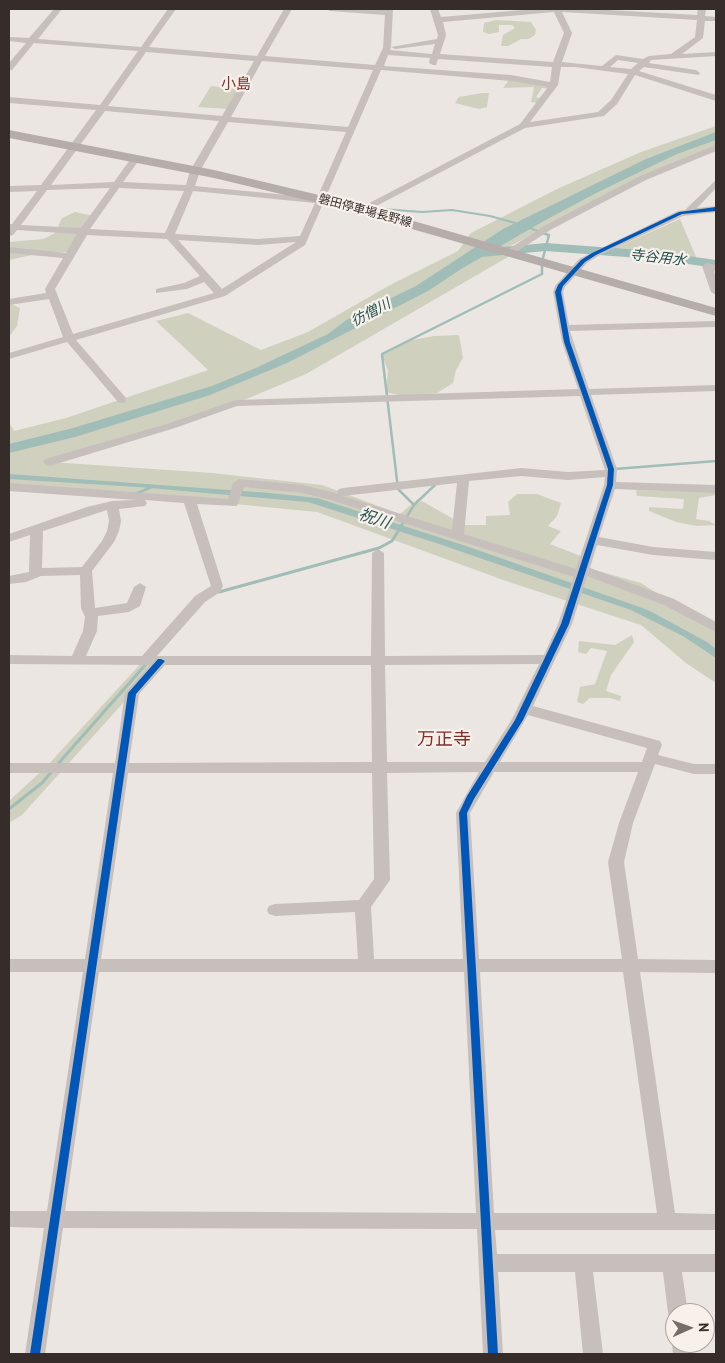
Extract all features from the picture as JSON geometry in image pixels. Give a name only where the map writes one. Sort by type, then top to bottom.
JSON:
[{"type":"main road","name":"磐田停車場長野線","points":[[9,134],[195,170],[362,210],[716,312]]},
{"type":"street","points":[[9,68],[58,9]]},
{"type":"street","points":[[11,229],[75,147],[172,9]]},
{"type":"street","points":[[168,236],[190,188],[195,170],[288,9]]},
{"type":"street","points":[[9,356],[221,294],[302,243],[386,50],[389,11],[330,9]]},
{"type":"street","points":[[429,72],[441,41],[439,20],[434,9]]},
{"type":"street","points":[[439,20],[557,9],[600,10],[716,19]]},
{"type":"street","points":[[523,126],[554,85],[557,64],[568,33],[557,9]]},
{"type":"street","points":[[673,56],[699,38],[702,9]]},
{"type":"street","points":[[9,39],[511,78],[554,85]]},
{"type":"street","points":[[386,50],[441,41]]},
{"type":"street","points":[[386,50],[436,56],[557,64],[633,72],[716,98]]},
{"type":"street","points":[[362,210],[523,126],[601,114],[614,102],[633,72],[653,57],[713,54]]},
{"type":"street","points":[[685,88],[713,54]]},
{"type":"street","points":[[604,68],[616,57],[696,73]]},
{"type":"street","points":[[9,100],[351,130]]},
{"type":"street","points":[[509,252],[549,227],[643,178],[716,148]]},
{"type":"street","points":[[122,400],[69,338],[50,289],[84,231],[135,159]]},
{"type":"street","points":[[689,211],[716,182]]},
{"type":"street","points":[[9,190],[116,185],[190,188],[320,200]]},
{"type":"street","points":[[493,1354],[463,813],[525,709],[565,624],[610,479],[565,328],[558,292],[560,286],[572,271],[594,254],[689,211],[716,209]]},
{"type":"street","points":[[11,229],[84,231],[258,242],[303,240]]},
{"type":"street","points":[[168,236],[204,278],[221,294]]},
{"type":"street","points":[[9,250],[69,256]]},
{"type":"street","points":[[716,268],[707,266],[716,292]]},
{"type":"street","points":[[160,291],[187,286],[204,278]]},
{"type":"street","points":[[9,302],[52,295]]},
{"type":"street","points":[[565,328],[716,324]]},
{"type":"street","points":[[50,462],[171,426],[236,403],[716,388]]},
{"type":"street","points":[[343,492],[521,472],[716,489]]},
{"type":"street","points":[[458,536],[463,478]]},
{"type":"street","points":[[9,487],[232,503],[240,483],[322,493],[669,602],[716,628]]},
{"type":"street","points":[[9,538],[91,510],[112,505],[192,500]]},
{"type":"street","points":[[35,1354],[94,965],[132,693],[153,660],[200,599],[217,586],[190,502],[192,500]]},
{"type":"street","points":[[77,660],[90,631],[92,617],[86,570],[108,542],[115,522],[112,505]]},
{"type":"street","points":[[35,574],[37,528]]},
{"type":"street","points":[[592,540],[653,551],[716,556]]},
{"type":"street","points":[[366,966],[363,906],[382,880],[378,553]]},
{"type":"street","points":[[9,580],[26,578],[35,574],[86,570]]},
{"type":"street","points":[[90,613],[133,606],[140,587]]},
{"type":"street","points":[[9,660],[515,661],[549,659]]},
{"type":"street","points":[[525,709],[655,745],[626,823],[616,862],[667,1222]]},
{"type":"street","points":[[9,768],[489,768],[649,762],[694,769],[716,769]]},
{"type":"street","points":[[275,910],[363,906]]},
{"type":"street","points":[[9,965],[716,966]]},
{"type":"street","points":[[9,1219],[716,1222]]},
{"type":"street","points":[[489,1263],[716,1263]]},
{"type":"street","points":[[584,1263],[593,1354]]},
{"type":"street","points":[[671,1263],[677,1303]]},
{"type":"green space","points":[[496,20],[531,22],[536,30],[535,35],[529,39],[521,39],[508,46],[501,46],[503,35],[515,28],[512,25],[499,25],[499,32],[489,34],[483,32],[484,23]]},
{"type":"green space","points":[[509,80],[551,85],[549,89],[542,88],[536,97],[542,99],[539,103],[531,102],[534,87],[503,88]]},
{"type":"green space","points":[[211,86],[239,89],[227,109],[198,107]]},
{"type":"green space","points":[[489,93],[487,107],[479,109],[455,103],[459,97]]},
{"type":"green space","points":[[716,126],[716,149],[667,167],[582,208],[507,248],[508,257],[306,374],[249,398],[51,462],[212,473],[322,485],[400,514],[419,498],[415,504],[422,501],[464,525],[486,525],[486,516],[510,515],[508,502],[517,494],[537,494],[561,503],[557,516],[548,526],[561,531],[550,544],[583,557],[584,567],[641,583],[716,632],[716,683],[686,663],[641,625],[506,581],[317,512],[224,503],[9,491],[9,422],[14,431],[66,418],[208,370],[156,321],[188,313],[261,350],[308,332],[390,285],[458,251],[471,233],[557,189],[641,152]]},
{"type":"green space","points":[[75,212],[94,216],[67,252],[41,253],[9,260],[9,242],[43,239],[55,233],[62,218]]},
{"type":"green space","points":[[680,219],[697,259],[613,249]]},
{"type":"green space","points":[[9,303],[20,308],[17,326],[9,337]]},
{"type":"green space","points":[[459,335],[463,358],[456,370],[453,383],[437,393],[406,397],[386,392],[388,371],[382,354],[407,341],[434,336]]},
{"type":"green space","points":[[636,490],[716,492],[716,495],[699,498],[696,519],[709,521],[716,525],[697,526],[676,522],[649,511],[649,507],[683,509],[684,499],[637,496]]},
{"type":"green space","points":[[632,635],[634,642],[611,675],[606,691],[621,696],[620,701],[610,698],[590,698],[583,704],[577,702],[580,687],[595,684],[607,651],[591,648],[586,654],[578,652],[579,641],[615,645]]},
{"type":"green space","points":[[143,661],[161,661],[22,815],[9,823],[9,801],[47,766]]},
{"type":"water","name":"彷僧川","points":[[716,132],[716,140],[677,154],[598,192],[461,269],[428,291],[287,363],[210,395],[75,437],[9,453],[9,444],[73,428],[212,386],[258,367],[328,334],[348,319],[416,286],[503,229],[646,159]]},
{"type":"water","name":"祝川","points":[[9,474],[317,498],[469,547],[648,610],[707,642],[716,649],[716,658],[683,636],[631,610],[439,544],[308,502],[138,487],[9,479]]},
{"type":"waterway","points":[[369,208],[422,212],[452,210],[490,216],[519,224]]},
{"type":"waterway","points":[[527,227],[543,233]]},
{"type":"waterway","points":[[539,232],[549,235],[543,258]]},
{"type":"waterway","name":"寺谷用水","points":[[481,253],[546,247],[653,255],[716,264]]},
{"type":"waterway","points":[[414,505],[398,489],[382,354],[542,274],[542,266]]},
{"type":"waterway","points":[[615,469],[716,461]]},
{"type":"waterway","points":[[414,505],[436,484]]},
{"type":"waterway","points":[[135,494],[152,487]]},
{"type":"waterway","points":[[401,526],[414,505]]},
{"type":"waterway","points":[[219,592],[379,548],[392,541],[402,525]]},
{"type":"waterway","points":[[57,765],[147,663]]},
{"type":"waterway","points":[[9,809],[42,783],[53,770]]},
{"type":"cycle path","points":[[493,1354],[463,813],[470,798],[519,720],[565,624],[610,485],[611,469],[567,342],[558,292],[560,286],[583,261],[594,254],[681,213],[716,209]]},
{"type":"cycle path","points":[[35,1354],[132,693],[161,661]]},
{"type":"district","name":"小島","points":[[236,85]]},
{"type":"district","name":"万正寺","points":[[444,740]]}]
